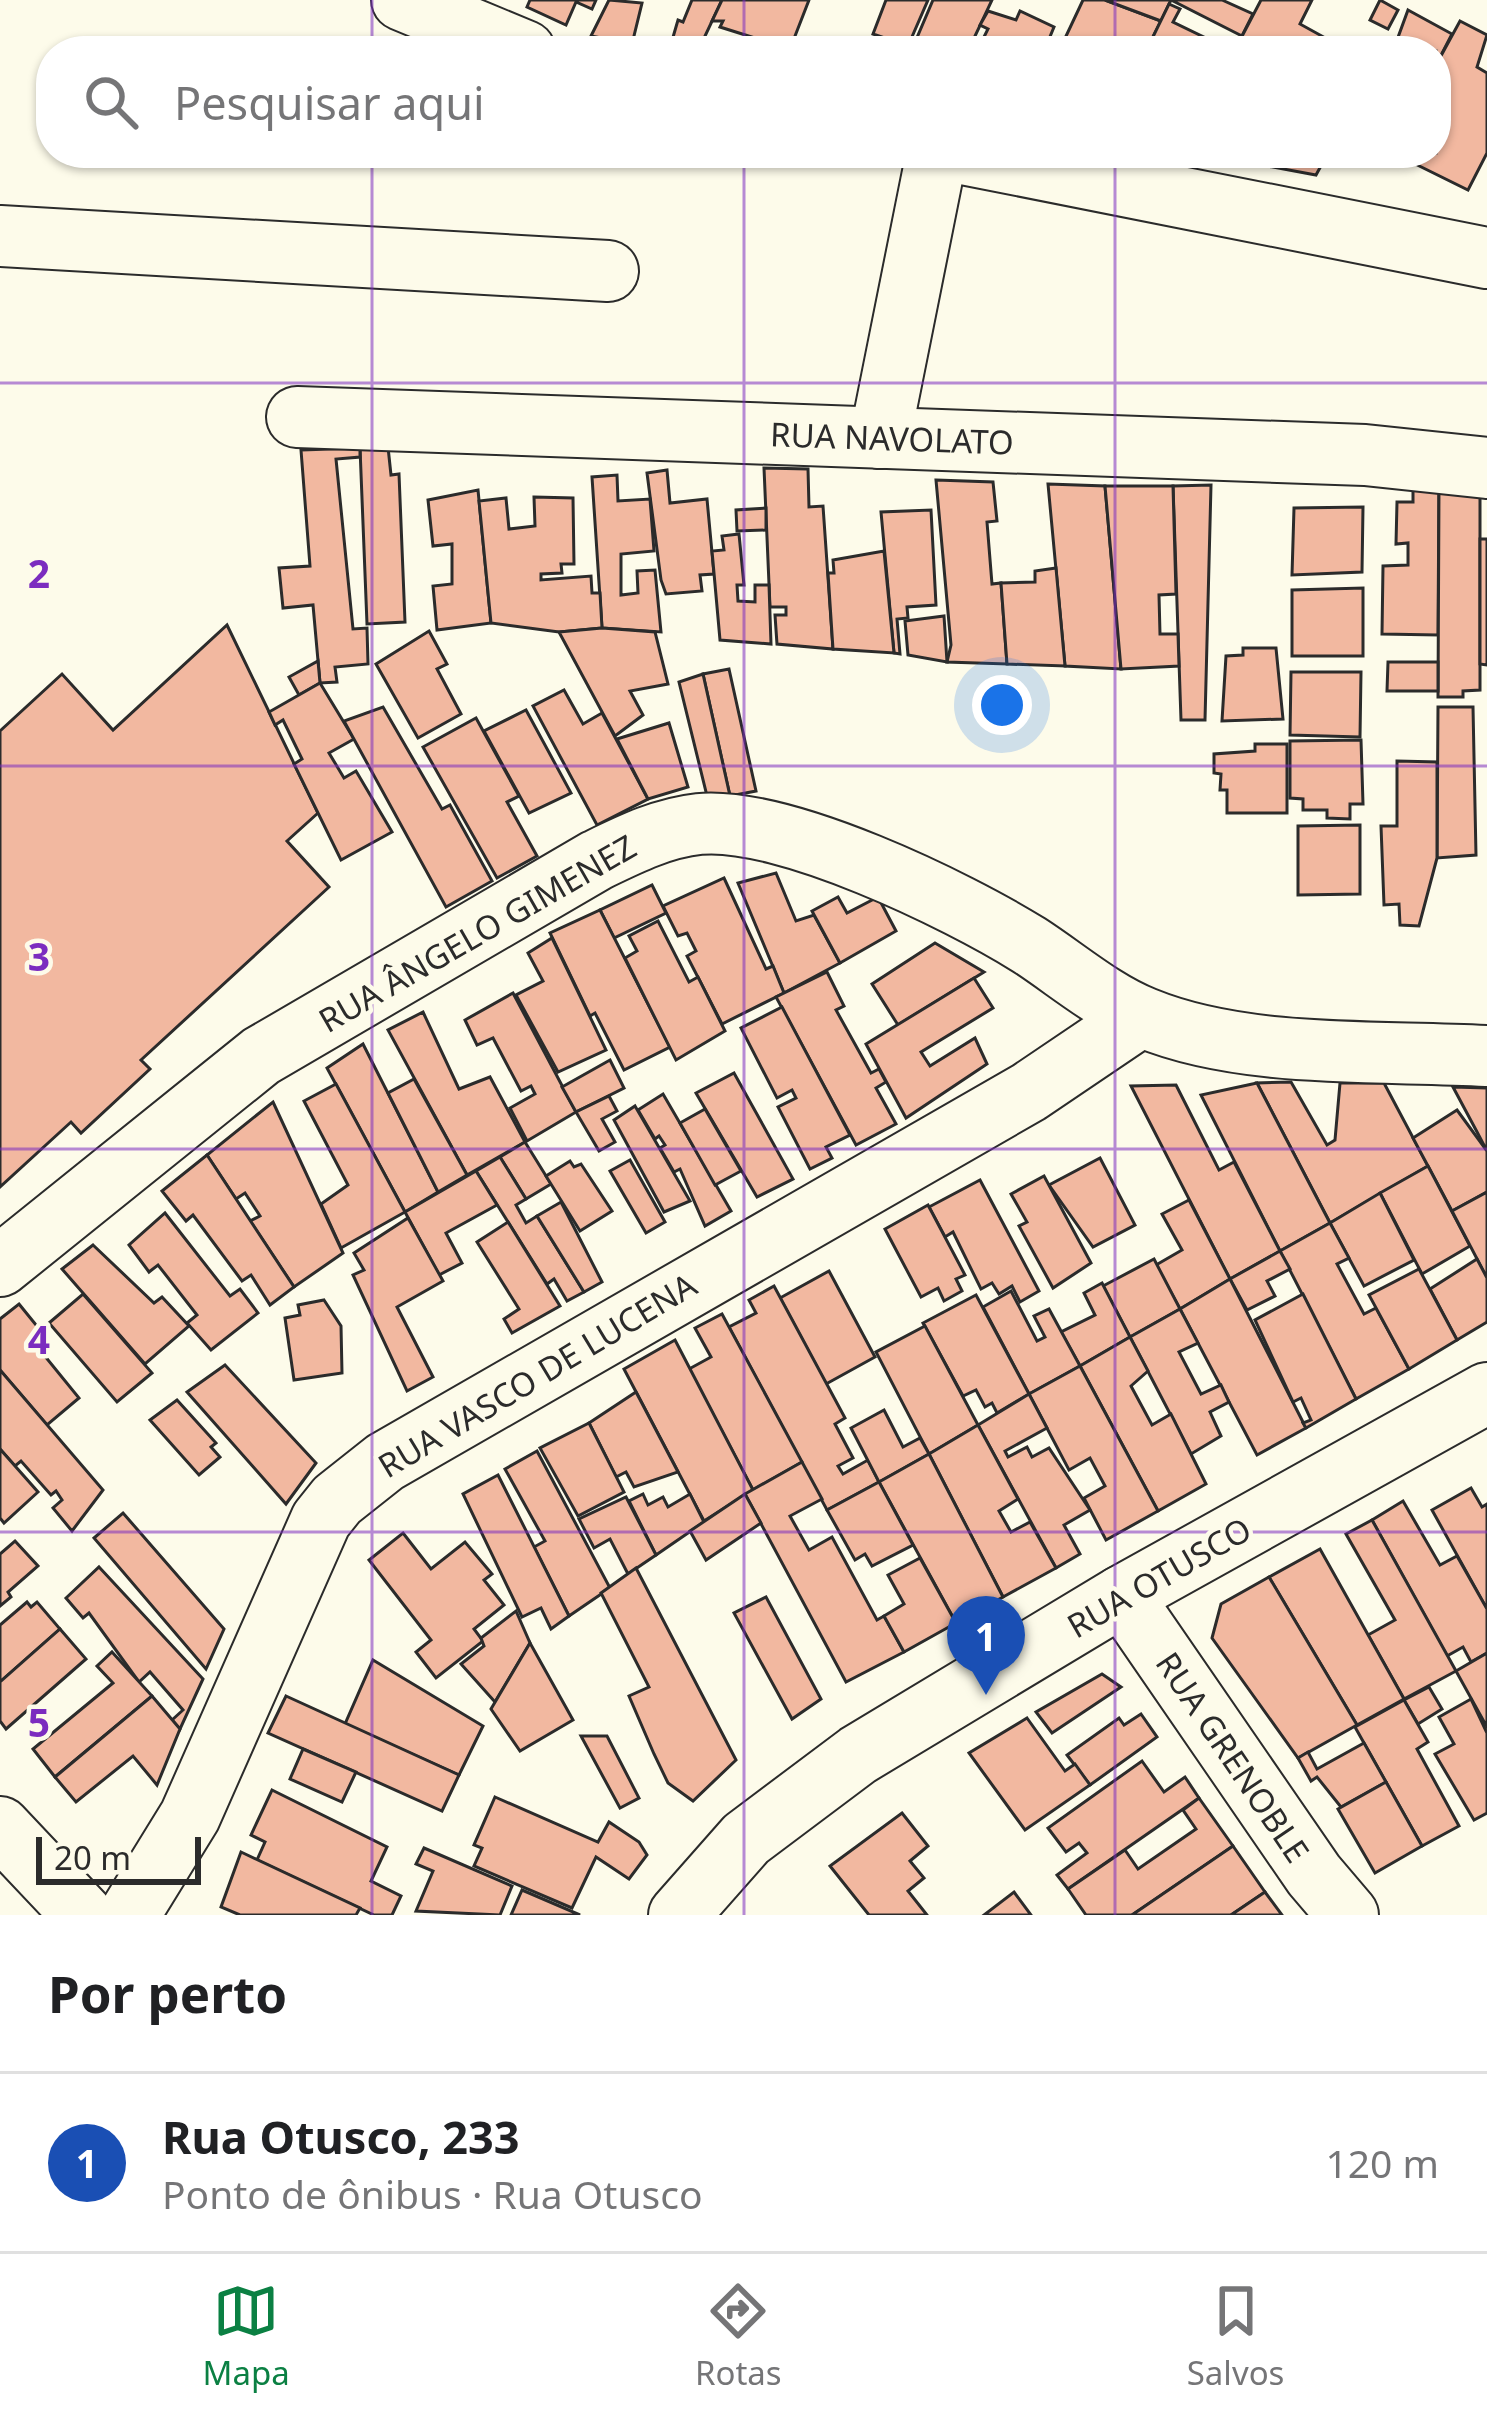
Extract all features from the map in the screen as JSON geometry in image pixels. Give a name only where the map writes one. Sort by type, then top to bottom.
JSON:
[{"type":"street","points":[[402,0],[489,36]]},
{"type":"street","points":[[880,438],[934,168]]},
{"type":"street","points":[[1034,168],[1487,258]]},
{"type":"street","points":[[0,236],[608,271]]},
{"type":"street","name":"RUA NAVOLATO","points":[[297,417],[1365,455],[1487,468]]},
{"type":"street","name":"RUA ÂNGELO GIMENEZ","points":[[0,1266],[261,1056],[597,860],[675,828],[704,823],[740,827],[914,882],[1024,942],[1140,1017],[1192,1034],[1250,1044],[1487,1057]]},
{"type":"street","name":"RUA VASCO DE LUCENA","points":[[129,1915],[190,1816],[304,1556],[338,1499],[385,1462],[1029,1092],[1140,1017]]},
{"type":"street","name":"RUA OTUSCO","points":[[679,1915],[746,1839],[858,1755],[1122,1596],[1487,1393]]},
{"type":"street","name":"RUA GRENOBLE","points":[[1122,1596],[1314,1875],[1348,1915]]},
{"type":"street","points":[[0,1827],[82,1915]]},
{"type":"building","points":[[530,0],[596,0],[592,9],[576,2],[566,25],[527,7]]},
{"type":"building","points":[[609,0],[642,3],[634,36],[591,36]]},
{"type":"building","points":[[692,0],[722,0],[705,36],[673,36],[678,20],[683,22]]},
{"type":"building","points":[[722,0],[809,0],[795,36],[749,36],[720,27],[723,21],[712,21]]},
{"type":"building","points":[[886,0],[928,0],[912,36],[873,34]]},
{"type":"building","points":[[933,0],[992,0],[975,36],[918,36]]},
{"type":"building","points":[[1083,0],[1105,0],[1161,21],[1154,36],[1066,36]]},
{"type":"building","points":[[1105,0],[1171,0],[1161,21]]},
{"type":"building","points":[[1171,0],[1222,0],[1253,14],[1242,36]]},
{"type":"building","points":[[1261,0],[1312,0],[1300,24],[1322,36],[1242,36]]},
{"type":"building","points":[[1380,0],[1398,10],[1388,29],[1370,20]]},
{"type":"building","points":[[1169,4],[1180,9],[1173,22],[1202,36],[1153,36]]},
{"type":"building","points":[[1408,10],[1452,34],[1451,36],[1398,36]]},
{"type":"building","points":[[988,11],[1016,20],[1020,11],[1054,27],[1050,36],[984,36],[988,29],[980,25]]},
{"type":"building","points":[[1460,21],[1487,35],[1477,67],[1487,73],[1487,153],[1468,190],[1423,168],[1451,168],[1451,38]]},
{"type":"building","points":[[1278,168],[1320,168],[1316,175]]},
{"type":"building","points":[[388,447],[391,475],[399,474],[405,622],[367,624],[360,448]]},
{"type":"building","points":[[360,448],[360,457],[336,459],[353,629],[367,628],[368,664],[335,667],[337,682],[320,683],[313,605],[283,608],[279,568],[310,566],[301,450]]},
{"type":"building","points":[[764,468],[808,469],[809,507],[823,506],[833,649],[777,644],[775,615],[786,615],[786,607],[770,607]]},
{"type":"building","points":[[667,470],[670,503],[707,499],[714,574],[700,575],[702,591],[666,594],[661,580],[647,473]]},
{"type":"building","points":[[617,475],[618,501],[650,499],[654,551],[621,554],[621,595],[638,593],[637,571],[655,570],[661,632],[602,628],[592,477]]},
{"type":"building","points":[[936,480],[993,482],[997,521],[987,522],[992,584],[1001,583],[1007,664],[947,662],[951,645]]},
{"type":"building","points":[[1439,482],[1438,635],[1382,634],[1383,566],[1408,565],[1408,543],[1396,544],[1397,502],[1413,502],[1413,483]]},
{"type":"building","points":[[1048,484],[1105,486],[1121,669],[1065,666]]},
{"type":"building","points":[[1211,485],[1205,720],[1181,720],[1173,486]]},
{"type":"building","points":[[1105,486],[1173,486],[1176,594],[1159,595],[1160,634],[1178,634],[1179,666],[1121,669]]},
{"type":"building","points":[[1439,487],[1480,491],[1480,690],[1463,691],[1463,697],[1438,697]]},
{"type":"building","points":[[478,490],[491,623],[437,630],[433,586],[452,584],[452,544],[433,546],[428,500]]},
{"type":"building","points":[[534,497],[573,498],[574,564],[561,564],[562,573],[541,574],[541,580],[591,576],[592,593],[600,593],[602,628],[559,632],[491,623],[479,501],[506,498],[509,529],[535,526]]},
{"type":"building","points":[[1363,507],[1362,572],[1292,575],[1294,508]]},
{"type":"building","points":[[766,508],[766,530],[737,531],[736,510]]},
{"type":"building","points":[[931,510],[936,605],[907,607],[908,618],[897,619],[900,654],[894,653],[881,512]]},
{"type":"building","points":[[739,534],[744,585],[737,585],[738,601],[755,602],[755,585],[769,585],[771,644],[720,640],[712,551],[724,550],[722,536]]},
{"type":"building","points":[[1480,539],[1487,539],[1487,665],[1480,664]]},
{"type":"building","points":[[884,551],[894,653],[833,649],[828,573],[834,573],[833,560]]},
{"type":"building","points":[[1056,568],[1065,666],[1007,664],[1001,583],[1035,582],[1035,571]]},
{"type":"building","points":[[1363,588],[1363,656],[1292,656],[1292,590]]},
{"type":"building","points":[[944,616],[947,662],[908,655],[905,621]]},
{"type":"building","points":[[227,625],[318,813],[287,841],[329,887],[141,1060],[150,1069],[81,1133],[71,1122],[0,1187],[0,731],[62,674],[113,730]]},
{"type":"building","points":[[602,628],[655,632],[668,684],[630,691],[643,715],[615,736],[559,632]]},
{"type":"building","points":[[429,631],[447,664],[437,669],[461,714],[418,738],[376,664]]},
{"type":"building","points":[[1243,648],[1276,648],[1283,719],[1222,721],[1226,656],[1243,655]]},
{"type":"building","points":[[318,661],[320,683],[299,695],[289,677]]},
{"type":"building","points":[[1388,662],[1438,662],[1438,691],[1387,691]]},
{"type":"building","points":[[729,669],[756,791],[730,796],[703,674]]},
{"type":"building","points":[[1291,672],[1361,672],[1360,737],[1290,735]]},
{"type":"building","points":[[703,674],[730,796],[708,800],[679,682]]},
{"type":"building","points":[[320,683],[354,739],[329,753],[344,778],[356,771],[392,832],[341,860],[294,764],[302,759],[283,720],[275,725],[269,712]]},
{"type":"building","points":[[564,690],[583,724],[602,713],[648,799],[597,825],[533,706]]},
{"type":"building","points":[[383,707],[442,809],[450,805],[492,881],[446,907],[344,721]]},
{"type":"building","points":[[1438,707],[1473,707],[1476,855],[1437,858]]},
{"type":"building","points":[[526,710],[571,793],[529,813],[484,731]]},
{"type":"building","points":[[476,718],[519,796],[507,802],[537,856],[497,878],[423,747]]},
{"type":"building","points":[[669,723],[688,787],[648,799],[617,739]]},
{"type":"building","points":[[1361,740],[1363,804],[1350,804],[1350,819],[1327,818],[1327,810],[1303,810],[1303,799],[1290,798],[1290,741]]},
{"type":"building","points":[[1255,744],[1287,744],[1287,813],[1227,813],[1227,790],[1220,790],[1221,774],[1214,773],[1214,754],[1255,751]]},
{"type":"building","points":[[1397,761],[1437,762],[1437,858],[1419,926],[1400,925],[1399,904],[1384,905],[1381,826],[1397,826]]},
{"type":"building","points":[[1360,825],[1360,894],[1298,895],[1298,826]]},
{"type":"building","points":[[776,873],[796,921],[814,915],[840,963],[784,993],[738,883]]},
{"type":"building","points":[[724,878],[766,969],[773,966],[784,993],[722,1024],[687,956],[696,951],[687,933],[678,936],[663,906]]},
{"type":"building","points":[[652,885],[666,913],[614,938],[600,910]]},
{"type":"building","points":[[838,897],[847,913],[878,897],[896,931],[840,963],[812,911]]},
{"type":"building","points":[[600,910],[670,1047],[624,1070],[595,1013],[590,1016],[550,933]]},
{"type":"building","points":[[658,921],[689,982],[698,977],[725,1031],[676,1060],[625,958],[637,951],[629,936]]},
{"type":"building","points":[[552,938],[606,1050],[558,1072],[516,995],[543,981],[528,953]]},
{"type":"building","points":[[935,943],[984,972],[898,1025],[872,984]]},
{"type":"building","points":[[827,972],[844,1006],[836,1010],[871,1073],[879,1069],[886,1082],[876,1088],[896,1124],[856,1145],[776,997]]},
{"type":"building","points":[[974,978],[993,1008],[921,1052],[930,1066],[975,1038],[987,1064],[906,1118],[866,1044]]},
{"type":"building","points":[[513,993],[576,1112],[527,1141],[510,1108],[535,1094],[531,1086],[521,1091],[493,1038],[477,1045],[465,1020]]},
{"type":"building","points":[[782,1007],[850,1135],[826,1147],[832,1158],[810,1169],[778,1107],[796,1098],[792,1090],[777,1098],[741,1028]]},
{"type":"building","points":[[423,1012],[459,1089],[490,1077],[525,1142],[467,1175],[388,1030]]},
{"type":"building","points":[[363,1044],[438,1192],[405,1212],[327,1068]]},
{"type":"building","points":[[610,1060],[624,1088],[576,1112],[562,1087]]},
{"type":"building","points":[[734,1073],[793,1179],[757,1197],[696,1093]]},
{"type":"building","points":[[414,1079],[467,1175],[438,1192],[388,1093]]},
{"type":"building","points":[[1291,1082],[1327,1145],[1335,1140],[1340,1083],[1384,1083],[1428,1166],[1330,1223],[1257,1083]]},
{"type":"building","points":[[1257,1083],[1330,1223],[1280,1251],[1201,1095]]},
{"type":"building","points":[[336,1084],[405,1212],[341,1248],[321,1204],[348,1185],[304,1101]]},
{"type":"building","points":[[1176,1085],[1219,1170],[1234,1162],[1280,1251],[1230,1279],[1131,1086]]},
{"type":"building","points":[[1453,1087],[1487,1088],[1487,1151],[1476,1130]]},
{"type":"building","points":[[663,1094],[731,1211],[705,1226],[680,1169],[674,1172],[660,1148],[665,1145],[659,1136],[655,1139],[638,1110]]},
{"type":"building","points":[[609,1096],[617,1111],[602,1119],[615,1142],[599,1151],[576,1112]]},
{"type":"building","points":[[273,1102],[343,1253],[294,1287],[250,1221],[260,1216],[245,1193],[236,1199],[207,1155]]},
{"type":"building","points":[[635,1106],[690,1201],[664,1212],[614,1120]]},
{"type":"building","points":[[705,1109],[741,1171],[715,1185],[680,1123]]},
{"type":"building","points":[[1457,1110],[1487,1151],[1487,1192],[1452,1211],[1413,1138]]},
{"type":"building","points":[[525,1142],[551,1184],[526,1199],[500,1157]]},
{"type":"building","points":[[207,1155],[294,1287],[270,1305],[251,1275],[242,1281],[193,1215],[186,1221],[162,1191]]},
{"type":"building","points":[[500,1157],[526,1199],[516,1205],[526,1223],[537,1216],[584,1292],[567,1301],[554,1279],[547,1284],[476,1171]]},
{"type":"building","points":[[1100,1158],[1135,1225],[1093,1247],[1049,1185]]},
{"type":"building","points":[[630,1160],[665,1222],[646,1233],[610,1171]]},
{"type":"building","points":[[570,1161],[574,1167],[581,1164],[612,1211],[580,1231],[546,1176]]},
{"type":"building","points":[[1428,1166],[1470,1246],[1422,1274],[1380,1193]]},
{"type":"building","points":[[476,1171],[497,1205],[446,1233],[462,1263],[439,1275],[405,1212]]},
{"type":"building","points":[[1044,1176],[1091,1263],[1053,1288],[1019,1226],[1027,1222],[1011,1194]]},
{"type":"building","points":[[980,1180],[1039,1291],[1020,1302],[1012,1286],[999,1294],[992,1283],[981,1289],[953,1232],[945,1237],[929,1207]]},
{"type":"building","points":[[1487,1192],[1487,1278],[1452,1211]]},
{"type":"building","points":[[1380,1193],[1414,1260],[1364,1286],[1330,1223]]},
{"type":"building","points":[[1189,1200],[1230,1279],[1180,1309],[1156,1265],[1182,1250],[1162,1214]]},
{"type":"building","points":[[561,1202],[602,1282],[584,1292],[537,1216]]},
{"type":"building","points":[[928,1205],[965,1275],[956,1279],[962,1291],[944,1301],[938,1288],[921,1297],[885,1229]]},
{"type":"building","points":[[165,1213],[230,1296],[240,1289],[258,1313],[211,1350],[187,1323],[197,1315],[158,1265],[149,1272],[129,1245]]},
{"type":"building","points":[[408,1218],[443,1281],[397,1307],[433,1377],[407,1391],[353,1275],[364,1270],[354,1253]]},
{"type":"building","points":[[508,1222],[560,1306],[512,1333],[504,1319],[519,1309],[477,1242]]},
{"type":"building","points":[[1330,1223],[1349,1258],[1337,1264],[1364,1314],[1376,1308],[1409,1369],[1356,1399],[1280,1251]]},
{"type":"building","points":[[93,1245],[154,1303],[162,1297],[189,1326],[145,1364],[62,1269]]},
{"type":"building","points":[[1280,1251],[1290,1269],[1267,1281],[1275,1296],[1247,1310],[1230,1279]]},
{"type":"building","points":[[1154,1259],[1180,1309],[1130,1337],[1103,1286]]},
{"type":"building","points":[[1477,1259],[1487,1278],[1487,1322],[1457,1340],[1430,1289]]},
{"type":"building","points":[[1419,1269],[1457,1340],[1409,1369],[1369,1295]]},
{"type":"building","points":[[829,1271],[875,1357],[826,1384],[780,1298]]},
{"type":"building","points":[[1230,1279],[1306,1428],[1257,1455],[1180,1309]]},
{"type":"building","points":[[1102,1283],[1130,1337],[1080,1366],[1061,1332],[1095,1315],[1084,1293]]},
{"type":"building","points":[[774,1286],[845,1418],[835,1424],[853,1458],[838,1466],[843,1474],[868,1460],[879,1482],[827,1510],[729,1327],[756,1313],[749,1300]]},
{"type":"building","points":[[1011,1291],[1037,1341],[1045,1337],[1034,1316],[1049,1309],[1080,1366],[1029,1394],[983,1307]]},
{"type":"building","points":[[83,1294],[152,1373],[117,1402],[49,1323]]},
{"type":"building","points":[[1303,1294],[1356,1399],[1306,1428],[1303,1423],[1311,1420],[1301,1398],[1293,1402],[1255,1320]]},
{"type":"building","points":[[976,1295],[1029,1394],[997,1413],[992,1403],[985,1407],[976,1390],[963,1396],[923,1323]]},
{"type":"building","points":[[324,1300],[341,1326],[342,1373],[294,1380],[285,1318],[300,1315],[298,1305]]},
{"type":"building","points":[[19,1304],[45,1336],[35,1344],[79,1398],[47,1425],[0,1370],[0,1319]]},
{"type":"building","points":[[1180,1309],[1198,1343],[1179,1352],[1201,1394],[1221,1385],[1229,1402],[1210,1412],[1221,1436],[1191,1454],[1130,1337]]},
{"type":"building","points":[[722,1314],[802,1462],[753,1490],[689,1369],[711,1357],[695,1328]]},
{"type":"building","points":[[925,1326],[978,1425],[929,1454],[876,1352]]},
{"type":"building","points":[[1130,1337],[1148,1371],[1131,1386],[1152,1425],[1171,1414],[1206,1484],[1158,1511],[1080,1366]]},
{"type":"building","points":[[675,1340],[753,1490],[704,1521],[624,1369]]},
{"type":"building","points":[[225,1365],[316,1463],[286,1504],[187,1392]]},
{"type":"building","points":[[1080,1366],[1158,1511],[1106,1540],[1084,1498],[1105,1486],[1090,1458],[1069,1470],[1029,1394]]},
{"type":"building","points":[[0,1370],[103,1490],[72,1531],[53,1508],[62,1500],[56,1491],[51,1495],[21,1461],[15,1466],[0,1449]]},
{"type":"building","points":[[636,1392],[678,1472],[634,1487],[626,1472],[616,1477],[589,1423]]},
{"type":"building","points":[[1029,1394],[1047,1428],[1005,1451],[1008,1457],[1027,1447],[1032,1457],[1049,1448],[1090,1510],[1064,1525],[1080,1554],[1056,1568],[978,1425]]},
{"type":"building","points":[[177,1400],[216,1443],[211,1447],[220,1457],[199,1475],[150,1420]]},
{"type":"building","points":[[884,1410],[903,1447],[920,1438],[929,1454],[879,1482],[851,1428]]},
{"type":"building","points":[[589,1423],[624,1492],[578,1516],[540,1448]]},
{"type":"building","points":[[978,1425],[1018,1499],[999,1511],[1011,1532],[1030,1522],[1056,1568],[1003,1597],[929,1454]]},
{"type":"building","points":[[0,1449],[38,1492],[4,1523],[0,1518]]},
{"type":"building","points":[[537,1451],[610,1588],[569,1616],[534,1547],[545,1541],[505,1469]]},
{"type":"building","points":[[929,1454],[1003,1597],[956,1623],[879,1482]]},
{"type":"building","points":[[802,1462],[822,1499],[790,1516],[809,1550],[832,1537],[877,1620],[884,1616],[904,1652],[846,1682],[745,1494]]},
{"type":"building","points":[[498,1475],[569,1616],[551,1629],[541,1608],[522,1617],[463,1494]]},
{"type":"building","points":[[879,1482],[913,1545],[872,1566],[865,1554],[855,1560],[827,1510]]},
{"type":"building","points":[[1471,1488],[1482,1507],[1487,1504],[1487,1609],[1432,1510]]},
{"type":"building","points":[[643,1494],[648,1505],[663,1497],[668,1507],[690,1494],[704,1522],[656,1555],[629,1501]]},
{"type":"building","points":[[745,1494],[761,1523],[706,1560],[690,1531]]},
{"type":"building","points":[[626,1497],[656,1555],[628,1574],[610,1539],[594,1548],[579,1519]]},
{"type":"building","points":[[1403,1501],[1440,1565],[1457,1556],[1487,1609],[1487,1653],[1471,1662],[1463,1647],[1447,1656],[1372,1520]]},
{"type":"building","points":[[123,1513],[224,1629],[206,1669],[94,1538]]},
{"type":"building","points":[[1372,1520],[1456,1671],[1404,1699],[1368,1635],[1395,1620],[1346,1534]]},
{"type":"building","points":[[403,1533],[431,1569],[465,1542],[492,1574],[484,1580],[504,1605],[474,1629],[483,1641],[436,1678],[416,1652],[431,1640],[369,1560]]},
{"type":"building","points":[[15,1541],[38,1566],[8,1592],[11,1597],[0,1606],[0,1554]]},
{"type":"building","points":[[1320,1549],[1404,1699],[1357,1725],[1269,1577]]},
{"type":"building","points":[[920,1558],[956,1623],[904,1652],[884,1616],[904,1604],[888,1575]]},
{"type":"building","points":[[99,1567],[203,1679],[180,1729],[172,1720],[183,1710],[150,1672],[139,1682],[89,1613],[83,1618],[66,1598]]},
{"type":"building","points":[[636,1568],[736,1760],[693,1801],[668,1783],[654,1754],[629,1696],[649,1687],[601,1593]]},
{"type":"building","points":[[1269,1577],[1357,1725],[1298,1758],[1212,1638],[1221,1604]]},
{"type":"building","points":[[766,1597],[821,1699],[792,1719],[734,1613]]},
{"type":"building","points":[[27,1602],[31,1607],[37,1602],[60,1629],[0,1682],[0,1625]]},
{"type":"building","points":[[516,1611],[530,1643],[495,1702],[461,1664],[484,1646],[481,1638]]},
{"type":"building","points":[[60,1629],[86,1659],[6,1729],[0,1721],[0,1682]]},
{"type":"building","points":[[530,1643],[573,1720],[520,1751],[491,1709]]},
{"type":"building","points":[[112,1652],[152,1696],[55,1777],[33,1749],[113,1683],[97,1666]]},
{"type":"building","points":[[1487,1653],[1487,1727],[1456,1671]]},
{"type":"building","points":[[373,1660],[483,1726],[459,1775],[345,1724]]},
{"type":"building","points":[[1102,1674],[1121,1687],[1052,1733],[1036,1712]]},
{"type":"building","points":[[1429,1687],[1442,1709],[1418,1724],[1404,1700]]},
{"type":"building","points":[[152,1696],[180,1729],[157,1785],[133,1756],[76,1802],[55,1777]]},
{"type":"building","points":[[286,1696],[459,1775],[442,1811],[268,1733]]},
{"type":"building","points":[[1471,1699],[1487,1733],[1487,1813],[1474,1820],[1435,1754],[1454,1744],[1439,1717]]},
{"type":"building","points":[[1404,1700],[1428,1742],[1417,1749],[1459,1826],[1422,1846],[1355,1727]]},
{"type":"building","points":[[1141,1714],[1157,1737],[1090,1785],[1067,1755],[1119,1718],[1124,1725]]},
{"type":"building","points":[[1027,1718],[1065,1771],[1075,1764],[1090,1785],[1025,1830],[969,1753]]},
{"type":"building","points":[[581,1736],[607,1736],[639,1798],[620,1808]]},
{"type":"building","points":[[1364,1743],[1386,1782],[1341,1807],[1317,1777],[1311,1781],[1298,1758],[1308,1752],[1317,1769]]},
{"type":"building","points":[[303,1749],[356,1772],[342,1802],[290,1779]]},
{"type":"building","points":[[1142,1761],[1164,1792],[1185,1777],[1199,1798],[1068,1889],[1057,1875],[1087,1853],[1079,1843],[1066,1852],[1048,1828]]},
{"type":"building","points":[[1386,1782],[1422,1846],[1375,1873],[1338,1809]]},
{"type":"building","points":[[272,1790],[387,1847],[371,1881],[401,1896],[392,1915],[374,1915],[257,1860],[265,1842],[251,1835]]},
{"type":"building","points":[[495,1797],[598,1842],[609,1822],[639,1842],[647,1855],[629,1879],[596,1857],[572,1908],[474,1866],[482,1848],[474,1845]]},
{"type":"building","points":[[1199,1798],[1233,1846],[1132,1915],[1086,1915],[1068,1889],[1125,1850],[1138,1869],[1196,1829],[1183,1810]]},
{"type":"building","points":[[902,1813],[928,1846],[910,1861],[924,1878],[908,1891],[927,1915],[869,1915],[830,1866]]},
{"type":"building","points":[[1233,1846],[1265,1892],[1231,1915],[1132,1915]]},
{"type":"building","points":[[424,1848],[512,1886],[500,1915],[416,1911],[433,1871],[416,1864]]},
{"type":"building","points":[[241,1852],[360,1908],[356,1915],[240,1915],[221,1907]]},
{"type":"building","points":[[522,1890],[580,1915],[511,1915]]},
{"type":"building","points":[[1014,1892],[1031,1915],[984,1915]]},
{"type":"building","points":[[1265,1892],[1282,1915],[1231,1915]]},
{"type":"place","name":"Rua Otusco, 233","points":[[986,1695]]}]
